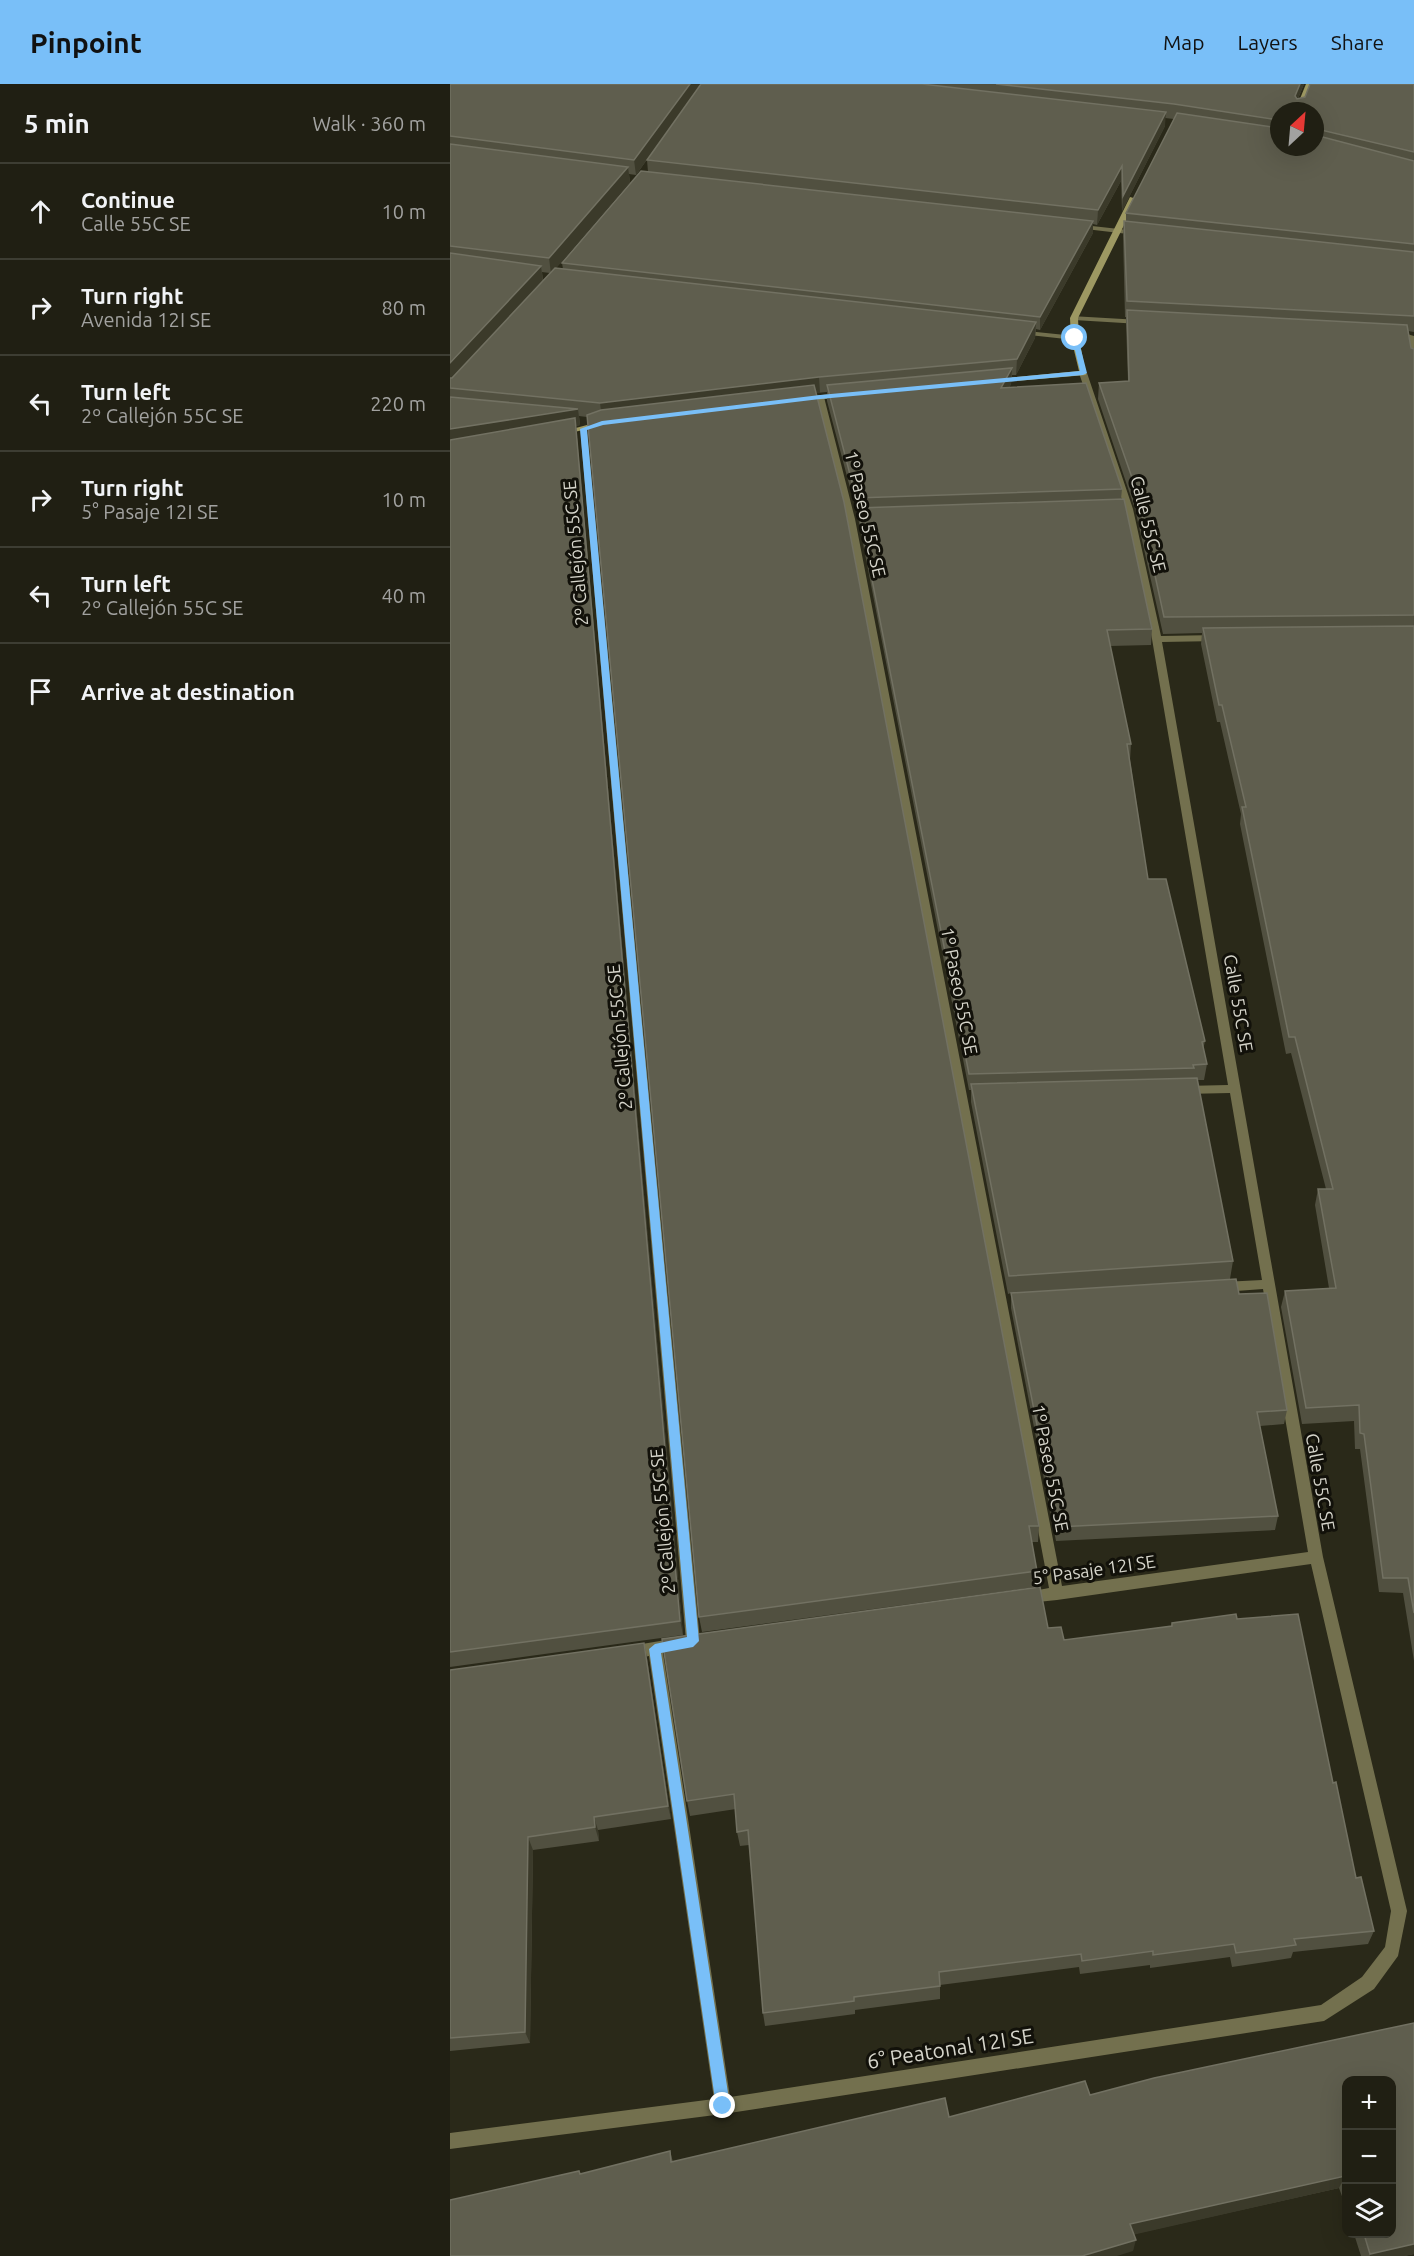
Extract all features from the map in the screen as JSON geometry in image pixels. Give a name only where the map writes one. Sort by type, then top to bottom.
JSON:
[{"type":"street","points":[[1302,102],[1309,84]]},
{"type":"street","name":"Calle 55C SE","points":[[1137,192],[1074,318],[1075,338],[1083,373],[1124,509],[1157,639],[1316,1557],[1399,1911]]},
{"type":"street","points":[[1071,225],[1141,233]]},
{"type":"street","points":[[1074,318],[1144,322]]},
{"type":"street","points":[[1016,331],[1075,338]]},
{"type":"street","points":[[1399,335],[1412,336],[1414,363]]},
{"type":"street","points":[[980,382],[1083,373]]},
{"type":"street","points":[[797,400],[854,394]]},
{"type":"street","name":"1º Paseo 55C SE","points":[[820,397],[857,518],[1006,1300],[1057,1594]]},
{"type":"street","points":[[550,435],[581,425],[614,421]]},
{"type":"street","name":"2º Callejón 55C SE","points":[[581,425],[699,1640],[655,1649]]},
{"type":"street","points":[[1157,639],[1227,638]]},
{"type":"street","points":[[1176,1090],[1235,1089]]},
{"type":"street","points":[[1210,1288],[1269,1284]]},
{"type":"street","name":"5° Pasaje 12I SE","points":[[1010,1600],[1316,1557]]},
{"type":"street","points":[[621,1654],[655,1649],[723,2106]]},
{"type":"street","name":"6° Peatonal 12I SE","points":[[450,2141],[723,2106],[1324,2013],[1368,1983],[1392,1950],[1399,1911]]},
{"type":"building","points":[[450,84],[690,84],[634,160],[450,136]]},
{"type":"building","points":[[701,84],[922,84],[1166,112],[1123,196],[1122,166],[1098,210],[647,160]]},
{"type":"building","points":[[996,84],[1300,84],[1295,96],[1297,99],[1305,97],[1310,84],[1414,84],[1414,152],[1324,131],[1324,102],[1270,102],[1270,119],[1174,104]]},
{"type":"building","points":[[1177,113],[1270,127],[1270,156],[1324,156],[1324,137],[1414,161],[1414,244],[1126,213]]},
{"type":"building","points":[[450,144],[628,167],[549,258],[450,246]]},
{"type":"building","points":[[641,171],[1093,221],[1040,317],[562,263]]},
{"type":"building","points":[[1124,221],[1414,252],[1414,316],[1127,301]]},
{"type":"building","points":[[450,253],[541,266],[450,363]]},
{"type":"building","points":[[555,268],[1036,322],[1017,359],[819,377],[600,403],[450,388],[450,378]]},
{"type":"building","points":[[1127,310],[1407,325],[1411,348],[1414,349],[1414,615],[1164,617],[1137,492],[1099,383],[1129,381]]},
{"type":"building","points":[[1012,368],[1001,388],[1086,383],[1122,489],[856,498],[827,385]]},
{"type":"building","points":[[814,385],[844,502],[1039,1526],[1029,1526],[1037,1571],[699,1617],[587,415],[601,410]]},
{"type":"building","points":[[450,397],[578,409],[450,429]]},
{"type":"building","points":[[575,418],[680,1621],[450,1652],[450,440]]},
{"type":"building","points":[[1124,499],[1152,629],[1107,630],[1131,744],[1127,744],[1148,879],[1166,879],[1205,1041],[1202,1042],[1207,1064],[1193,1065],[1194,1068],[969,1074],[858,508]]},
{"type":"building","points":[[1414,626],[1414,1613],[1408,1578],[1383,1578],[1364,1434],[1360,1433],[1359,1405],[1306,1408],[1285,1291],[1336,1288],[1318,1189],[1333,1189],[1295,1037],[1289,1037],[1242,807],[1246,807],[1222,705],[1219,705],[1203,628]]},
{"type":"building","points":[[1197,1078],[1233,1261],[1009,1276],[971,1084]]},
{"type":"building","points":[[1236,1279],[1239,1294],[1267,1293],[1287,1410],[1257,1412],[1278,1516],[1057,1527],[1011,1293]]},
{"type":"building","points":[[1040,1587],[1048,1628],[1061,1627],[1064,1640],[1172,1626],[1172,1623],[1236,1614],[1237,1619],[1298,1614],[1333,1783],[1336,1782],[1356,1878],[1361,1877],[1374,1931],[1294,1939],[1296,1945],[1236,1953],[1234,1944],[1153,1955],[1153,1951],[1082,1961],[1081,1954],[939,1972],[940,1986],[854,1997],[854,2001],[763,2013],[748,1830],[737,1832],[734,1794],[687,1801],[662,1639]]},
{"type":"building","points":[[644,1643],[668,1806],[594,1817],[595,1827],[528,1837],[525,2032],[450,2038],[450,1670]]},
{"type":"building","points":[[1414,2023],[1414,2244],[1370,2254],[1365,2238],[1396,2238],[1396,2076],[1342,2076],[1342,2177],[1130,2224],[1136,2240],[1082,2256],[450,2256],[450,2200],[579,2171],[580,2174],[670,2151],[671,2162],[945,2098],[949,2117],[1085,2081],[1090,2095],[1154,2078]]},
{"type":"route","points":[[723,2106],[655,1649],[693,1641],[584,429],[602,423],[820,397],[1083,373],[1075,338]]}]
